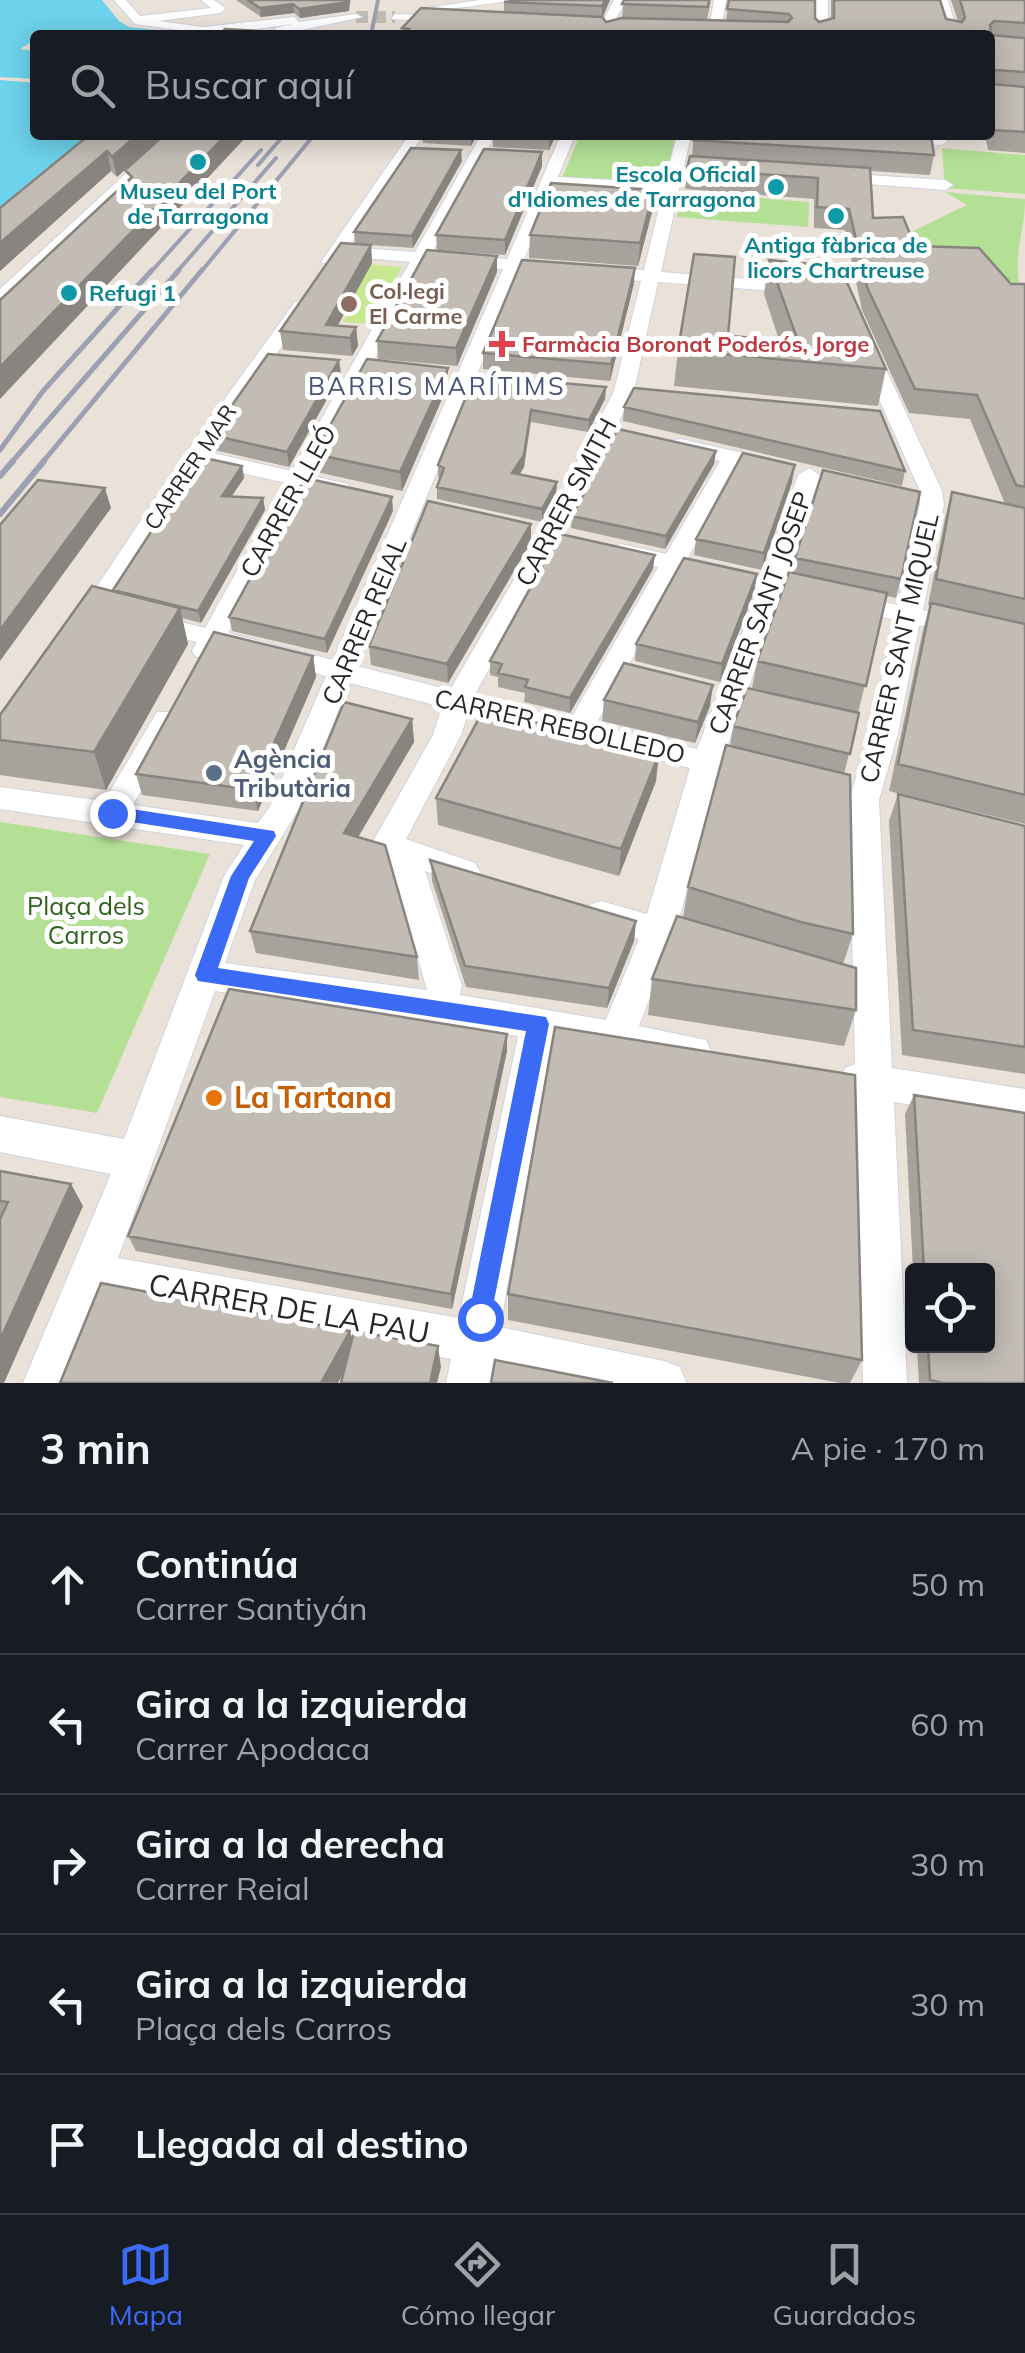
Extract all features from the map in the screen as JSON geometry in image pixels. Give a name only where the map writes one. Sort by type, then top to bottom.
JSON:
[{"type":"street","points":[[407,0],[406,11],[512,0]]},
{"type":"street","points":[[607,29],[620,0]]},
{"type":"street","points":[[714,30],[720,0]]},
{"type":"street","points":[[822,0],[822,30]]},
{"type":"street","points":[[942,0],[951,30]]},
{"type":"street","points":[[126,2],[209,2],[221,10],[137,20]]},
{"type":"street","points":[[126,2],[137,20],[156,27],[188,30]]},
{"type":"street","points":[[486,20],[500,7],[528,2]]},
{"type":"street","points":[[164,3],[215,30]]},
{"type":"street","points":[[312,9],[327,18]]},
{"type":"street","points":[[278,10],[296,22]]},
{"type":"street","points":[[199,13],[218,30]]},
{"type":"street","points":[[275,30],[296,22],[356,17]]},
{"type":"street","points":[[395,17],[471,19]]},
{"type":"street","points":[[275,30],[296,22]]},
{"type":"street","points":[[607,29],[626,27]]},
{"type":"street","points":[[0,299],[171,140]]},
{"type":"street","name":"CARRER REIAL","points":[[46,1383],[136,1160],[240,876],[282,812],[414,504],[550,166],[565,140]]},
{"type":"street","name":"CARRER SMITH","points":[[395,849],[447,735],[457,702],[616,430],[649,275],[683,174],[684,140]]},
{"type":"street","points":[[924,140],[941,141]]},
{"type":"street","name":"CARRER MAR","points":[[74,640],[195,456],[276,358],[338,251],[415,145]]},
{"type":"street","name":"CARRER LLEÓ","points":[[195,669],[480,149]]},
{"type":"street","points":[[821,156],[945,186]]},
{"type":"street","points":[[550,166],[683,174]]},
{"type":"street","points":[[338,251],[823,290]]},
{"type":"street","name":"CARRER SANT MIQUEL","points":[[857,327],[886,416],[941,506],[874,731],[864,800],[855,988],[874,1083],[885,1383]]},
{"type":"street","points":[[577,732],[734,458],[661,440]]},
{"type":"street","points":[[195,456],[356,492]]},
{"type":"street","name":"CARRER SANT JOSEP","points":[[618,1035],[658,931],[707,761],[739,699],[773,585],[817,477],[734,458]]},
{"type":"street","points":[[903,497],[941,506]]},
{"type":"street","points":[[602,547],[958,626]]},
{"type":"street","name":"CARRER REBOLLEDO","points":[[96,608],[577,732],[777,778]]},
{"type":"street","points":[[610,669],[644,677]]},
{"type":"street","points":[[696,689],[739,699]]},
{"type":"street","points":[[112,813],[177,701]]},
{"type":"street","points":[[829,791],[900,809]]},
{"type":"street","points":[[0,798],[267,836]]},
{"type":"street","points":[[395,849],[494,881]]},
{"type":"street","points":[[395,849],[445,986],[440,1007]]},
{"type":"street","points":[[567,903],[734,955]]},
{"type":"street","points":[[206,975],[618,1035],[732,1059]]},
{"type":"street","points":[[471,1363],[538,1024]]},
{"type":"street","points":[[822,1074],[1025,1106]]},
{"type":"street","points":[[0,1134],[136,1160]]},
{"type":"street","name":"CARRER DE LA PAU","points":[[90,1274],[471,1363],[664,1383]]},
{"type":"green space","points":[[578,140],[677,140],[666,185],[562,178]]},
{"type":"green space","points":[[942,148],[1025,155],[1025,194],[945,188]]},
{"type":"green space","points":[[683,192],[809,202],[808,227],[677,217]]},
{"type":"green space","points":[[945,192],[1025,199],[1019,284],[917,266],[913,231],[967,205]]},
{"type":"green space","points":[[364,264],[402,267],[370,324],[343,322],[359,296],[345,294]]},
{"type":"green space","name":"Plaça dels Carros","points":[[0,822],[210,854],[97,1113],[0,1097]]},
{"type":"water","points":[[0,0],[102,0],[129,27],[156,30],[30,30],[30,43],[20,49],[30,50],[30,79],[0,77]]},
{"type":"water","points":[[0,80],[30,83],[30,140],[83,140],[0,209]]},
{"type":"building","points":[[248,0],[349,2],[299,9],[293,4],[260,8]]},
{"type":"building","points":[[605,0],[602,6],[504,2]]},
{"type":"building","points":[[624,0],[709,0],[708,7],[622,4]]},
{"type":"building","points":[[729,0],[815,0],[815,18],[819,22],[834,18],[834,0],[940,0],[946,19],[962,22],[965,17],[960,0],[1025,0],[1025,23],[994,21],[990,30],[402,28],[421,8],[602,17],[606,22],[622,18],[788,22],[792,18],[789,14],[727,9]]},
{"type":"building","points":[[995,35],[1025,38],[1025,72],[995,70]]},
{"type":"building","points":[[995,84],[1025,87],[1025,132],[995,130]]},
{"type":"building","points":[[83,140],[131,140],[112,157],[107,151],[0,243],[0,208]]},
{"type":"building","points":[[158,140],[221,140],[0,367],[0,300],[132,177],[125,170]]},
{"type":"building","points":[[693,140],[932,140],[934,155]]},
{"type":"building","points":[[411,148],[461,150],[412,236],[354,232]]},
{"type":"building","points":[[484,149],[542,152],[505,240],[436,235]]},
{"type":"building","points":[[690,156],[870,168],[873,218],[903,217],[915,246],[979,248],[1011,284],[1025,284],[1025,487],[1016,485],[977,395],[915,389],[867,287],[849,209],[817,207],[818,178],[687,169]]},
{"type":"building","points":[[551,183],[654,190],[640,243],[530,235]]},
{"type":"building","points":[[341,243],[371,245],[326,325],[356,327],[350,338],[280,331]]},
{"type":"building","points":[[427,250],[497,256],[456,348],[377,341]]},
{"type":"building","points":[[694,254],[735,257],[728,336],[798,341],[769,260],[840,267],[886,369],[678,350]]},
{"type":"building","points":[[522,260],[635,268],[611,364],[483,353]]},
{"type":"building","points":[[268,354],[339,360],[287,452],[211,435]]},
{"type":"building","points":[[367,359],[448,368],[400,472],[314,454]]},
{"type":"building","points":[[475,375],[606,387],[589,420],[531,410],[524,455],[512,473],[557,482],[542,509],[437,487],[444,468],[438,465]]},
{"type":"building","points":[[634,388],[880,411],[905,471],[624,407]]},
{"type":"building","points":[[618,429],[716,451],[666,536],[572,516]]},
{"type":"building","points":[[743,453],[795,465],[764,553],[696,539]]},
{"type":"building","points":[[200,457],[242,466],[222,496],[263,498],[198,611],[113,590]]},
{"type":"building","points":[[823,470],[920,492],[901,579],[795,558]]},
{"type":"building","points":[[305,478],[392,497],[325,639],[229,617]]},
{"type":"building","points":[[38,480],[105,488],[0,630],[0,525]]},
{"type":"building","points":[[952,492],[1025,508],[1025,599],[936,579]]},
{"type":"building","points":[[428,501],[531,524],[447,664],[369,646]]},
{"type":"building","points":[[560,534],[655,555],[570,698],[525,687],[528,680],[498,673],[502,664],[490,661]]},
{"type":"building","points":[[684,558],[757,574],[722,664],[636,644]]},
{"type":"building","points":[[789,572],[887,593],[866,686],[757,661]]},
{"type":"building","points":[[92,586],[180,608],[94,752],[0,740],[0,715]]},
{"type":"building","points":[[931,603],[1025,624],[1025,795],[898,764]]},
{"type":"building","points":[[214,632],[313,656],[253,790],[136,774]]},
{"type":"building","points":[[624,663],[713,685],[698,722],[604,700]]},
{"type":"building","points":[[747,688],[859,713],[850,754],[733,726]]},
{"type":"building","points":[[344,702],[412,719],[344,833],[385,845],[417,957],[250,931]]},
{"type":"building","points":[[484,709],[659,754],[621,849],[436,798]]},
{"type":"building","points":[[726,745],[850,775],[853,934],[688,887]]},
{"type":"building","points":[[898,794],[1025,826],[1025,1047],[913,1030]]},
{"type":"building","points":[[430,860],[636,921],[609,988],[465,966]]},
{"type":"building","points":[[677,916],[856,968],[856,1010],[652,979]]},
{"type":"building","points":[[229,989],[507,1034],[451,1294],[128,1236]]},
{"type":"building","points":[[555,1027],[855,1075],[862,1360],[508,1294]]},
{"type":"building","points":[[914,1095],[1025,1113],[1025,1383],[930,1380],[928,1353],[995,1353],[995,1263],[924,1263]]},
{"type":"building","points":[[0,1171],[71,1184],[0,1340],[0,1219],[8,1202],[0,1201]]},
{"type":"building","points":[[101,1283],[350,1331],[321,1383],[60,1383]]},
{"type":"building","points":[[354,1331],[438,1346],[430,1383],[341,1383]]},
{"type":"building","points":[[495,1360],[613,1383],[491,1383]]},
{"type":"tunnel","points":[[356,17],[395,17]]},
{"type":"railway","points":[[372,30],[378,0]]},
{"type":"railway","points":[[258,165],[280,140]]},
{"type":"railway","points":[[200,273],[310,140]]},
{"type":"railway","points":[[150,273],[261,150]]},
{"type":"railway","points":[[176,273],[276,158]]},
{"type":"railway","points":[[0,450],[43,391],[152,270]]},
{"type":"railway","points":[[11,463],[179,270]]},
{"type":"railway","points":[[42,463],[202,270]]},
{"type":"railway","points":[[0,476],[13,461]]},
{"type":"railway","points":[[0,514],[44,461]]},
{"type":"place","name":"Museu del Port de Tarragona","points":[[198,162]]},
{"type":"place","name":"Escola Oficial d'Idiomes de Tarragona","points":[[776,187]]},
{"type":"place","name":"Antiga fàbrica de licors Chartreuse","points":[[836,216]]},
{"type":"place","name":"Refugi 1","points":[[69,293]]},
{"type":"place","name":"Col·legi El Carme","points":[[349,304]]},
{"type":"place","name":"Farmàcia Boronat Poderós, Jorge","points":[[502,344]]},
{"type":"place","name":"Agència Tributària","points":[[214,773]]},
{"type":"place","name":"La Tartana","points":[[214,1098]]},
{"type":"district","name":"BARRIS MARÍTIMS","points":[[437,386]]},
{"type":"route","points":[[112,813],[267,836],[240,876],[206,975],[538,1024],[480,1318]]}]
